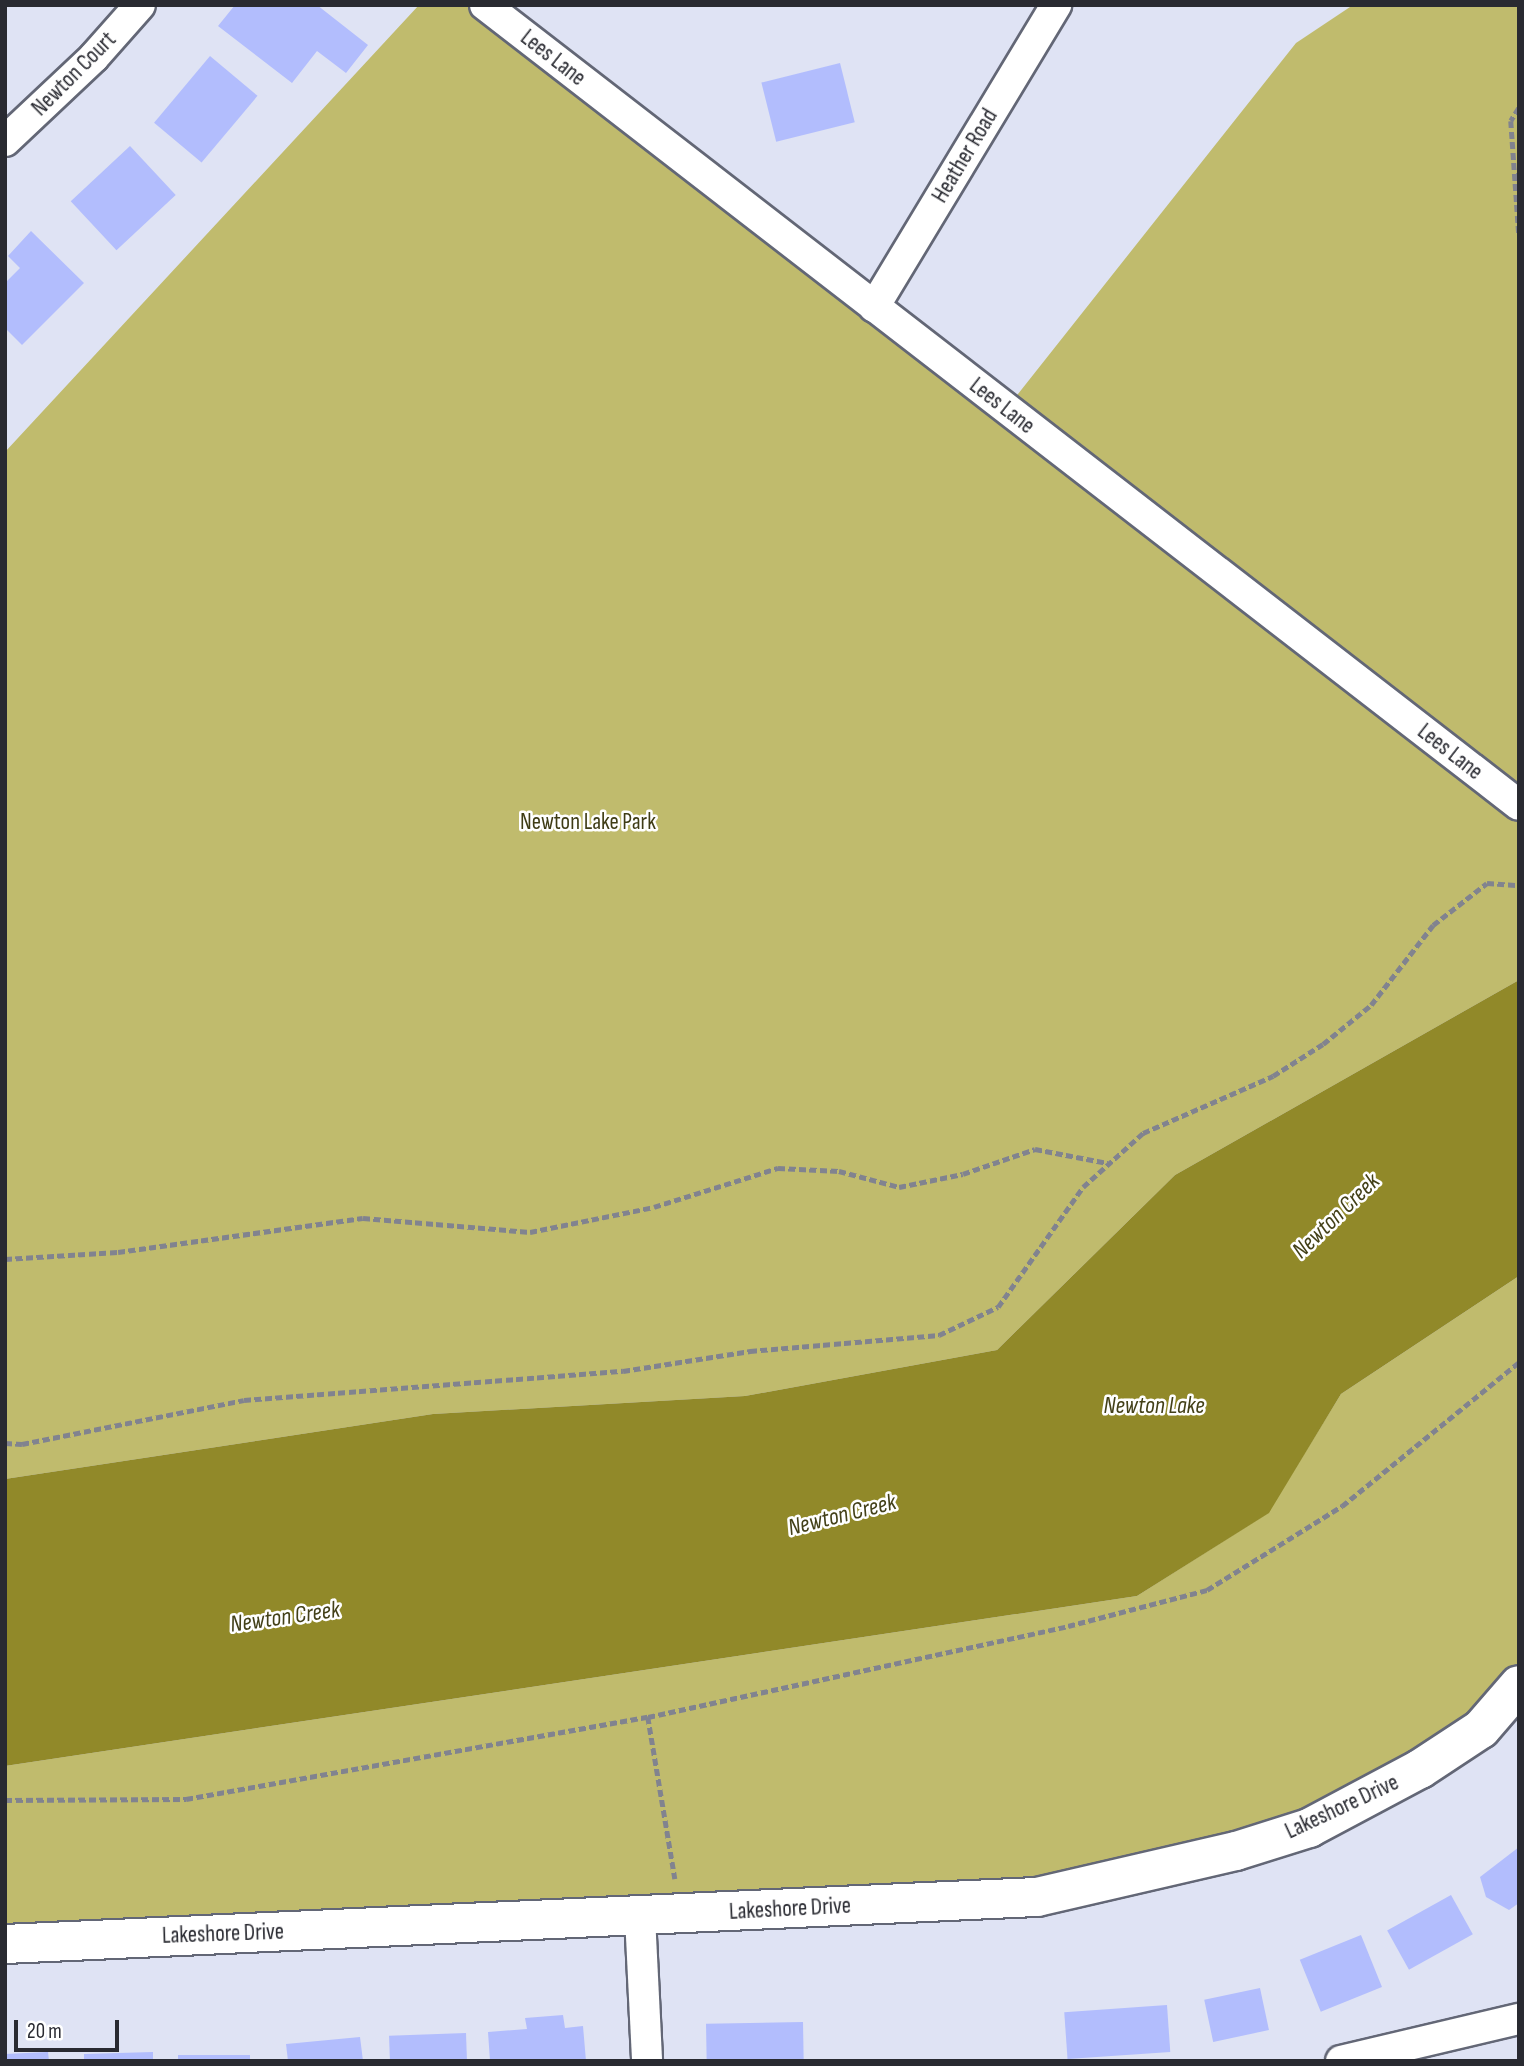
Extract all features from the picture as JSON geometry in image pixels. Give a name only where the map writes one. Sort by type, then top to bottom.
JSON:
[{"type":"street","name":"Newton Court","points":[[5,141],[141,5]]},
{"type":"street","name":"Lees Lane","points":[[485,5],[1519,805]]},
{"type":"street","name":"Heather Road","points":[[874,307],[1056,5]]},
{"type":"street","name":"Lakeshore Drive","points":[[5,1944],[1037,1897],[1236,1851],[1309,1828],[1420,1769],[1481,1729],[1519,1685]]},
{"type":"street","points":[[640,1916],[647,2061]]},
{"type":"street","points":[[1341,2061],[1519,2019]]},
{"type":"path","points":[[1519,108],[1511,121],[1519,235]]},
{"type":"path","points":[[5,1443],[22,1444],[244,1400],[623,1371],[750,1351],[939,1335],[998,1307],[1083,1186],[1143,1133],[1273,1076],[1323,1044],[1371,1005],[1433,925],[1487,883],[1519,885]]},
{"type":"path","points":[[5,1259],[118,1252],[363,1218],[530,1232],[654,1208],[778,1168],[839,1171],[899,1187],[963,1174],[1035,1149],[1109,1163]]},
{"type":"path","points":[[5,1800],[186,1799],[648,1717],[1068,1626],[1207,1590],[1342,1506],[1519,1362]]},
{"type":"path","points":[[648,1717],[681,1914]]},
{"type":"green space","name":"Newton Lake Park","points":[[419,5],[485,5],[1006,409],[1296,43],[1353,5],[1519,5],[1519,980],[1175,1175],[997,1350],[745,1396],[433,1414],[5,1479],[5,452]]},
{"type":"green space","points":[[1519,1276],[1519,1685],[1309,1828],[1037,1897],[5,1944],[5,1766],[1137,1596],[1268,1513],[1341,1394]]},
{"type":"water","name":"Newton Lake","points":[[1519,980],[1519,1276],[1341,1394],[1269,1513],[1137,1596],[5,1766],[5,1479],[433,1414],[745,1396],[997,1350],[1175,1175]]},
{"type":"building","points":[[235,5],[317,5],[368,45],[346,73],[317,51],[292,83],[218,26]]},
{"type":"building","points":[[210,56],[257,96],[202,162],[154,123]]},
{"type":"building","points":[[840,63],[855,122],[776,142],[761,83]]},
{"type":"building","points":[[130,146],[176,195],[116,250],[71,201]]},
{"type":"building","points":[[31,231],[84,283],[22,345],[5,328],[5,283],[20,268],[8,256]]},
{"type":"building","points":[[1519,1847],[1519,1903],[1509,1910],[1486,1897],[1480,1877]]},
{"type":"building","points":[[1451,1895],[1473,1934],[1409,1970],[1387,1930]]},
{"type":"building","points":[[1361,1935],[1382,1987],[1321,2012],[1300,1960]]},
{"type":"building","points":[[1260,1988],[1269,2030],[1213,2042],[1204,2000]]},
{"type":"building","points":[[1167,2005],[1170,2052],[1068,2059],[1064,2012]]},
{"type":"building","points":[[563,2015],[565,2028],[583,2026],[586,2061],[490,2061],[488,2032],[527,2029],[525,2018]]},
{"type":"building","points":[[803,2022],[804,2061],[707,2061],[706,2024]]},
{"type":"building","points":[[466,2033],[467,2061],[390,2061],[389,2036]]},
{"type":"building","points":[[360,2037],[363,2061],[288,2061],[286,2044]]},
{"type":"building","points":[[48,2052],[49,2061],[5,2061],[5,2054]]},
{"type":"building","points":[[153,2052],[153,2061],[84,2061],[84,2054]]},
{"type":"building","points":[[178,2055],[250,2055],[250,2061],[178,2061]]},
{"type":"water label","name":"Newton Creek","points":[[1336,1216]]},
{"type":"water label","name":"Newton Creek","points":[[842,1515]]},
{"type":"water label","name":"Newton Creek","points":[[285,1617]]}]
